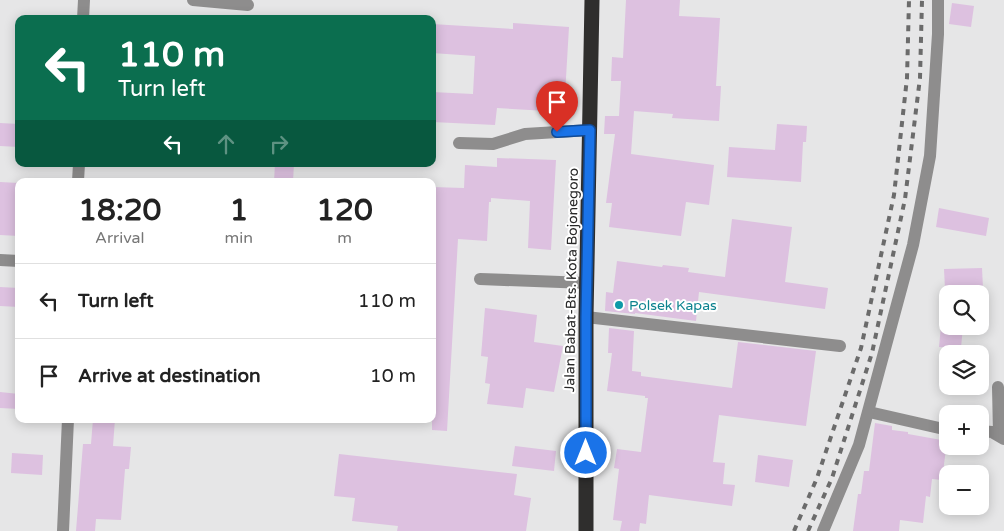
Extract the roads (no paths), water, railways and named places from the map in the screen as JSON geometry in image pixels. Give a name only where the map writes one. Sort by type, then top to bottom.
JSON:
[{"type":"highway","name":"Jalan Babat-Bts. Kota Bojonegoro","points":[[586,531],[586,317],[592,0]]},
{"type":"street","points":[[83,15],[84,0]]},
{"type":"street","points":[[193,0],[248,5]]},
{"type":"street","points":[[823,531],[859,445],[913,245],[930,156],[938,34],[938,0]]},
{"type":"street","points":[[459,143],[493,144],[525,134],[590,130]]},
{"type":"street","points":[[0,260],[15,261]]},
{"type":"street","points":[[480,279],[587,283]]},
{"type":"street","points":[[586,317],[840,346]]},
{"type":"street","points":[[998,387],[1001,437]]},
{"type":"street","points":[[869,412],[939,428]]},
{"type":"street","points":[[63,531],[68,423]]},
{"type":"street","points":[[989,432],[1001,437]]},
{"type":"railway","points":[[794,531],[817,478],[861,348],[894,195],[907,78],[909,0]]},
{"type":"railway","points":[[808,531],[832,478],[872,353],[905,199],[920,78],[922,0]]},
{"type":"place","name":"Polsek Kapas","points":[[619,305]]}]
